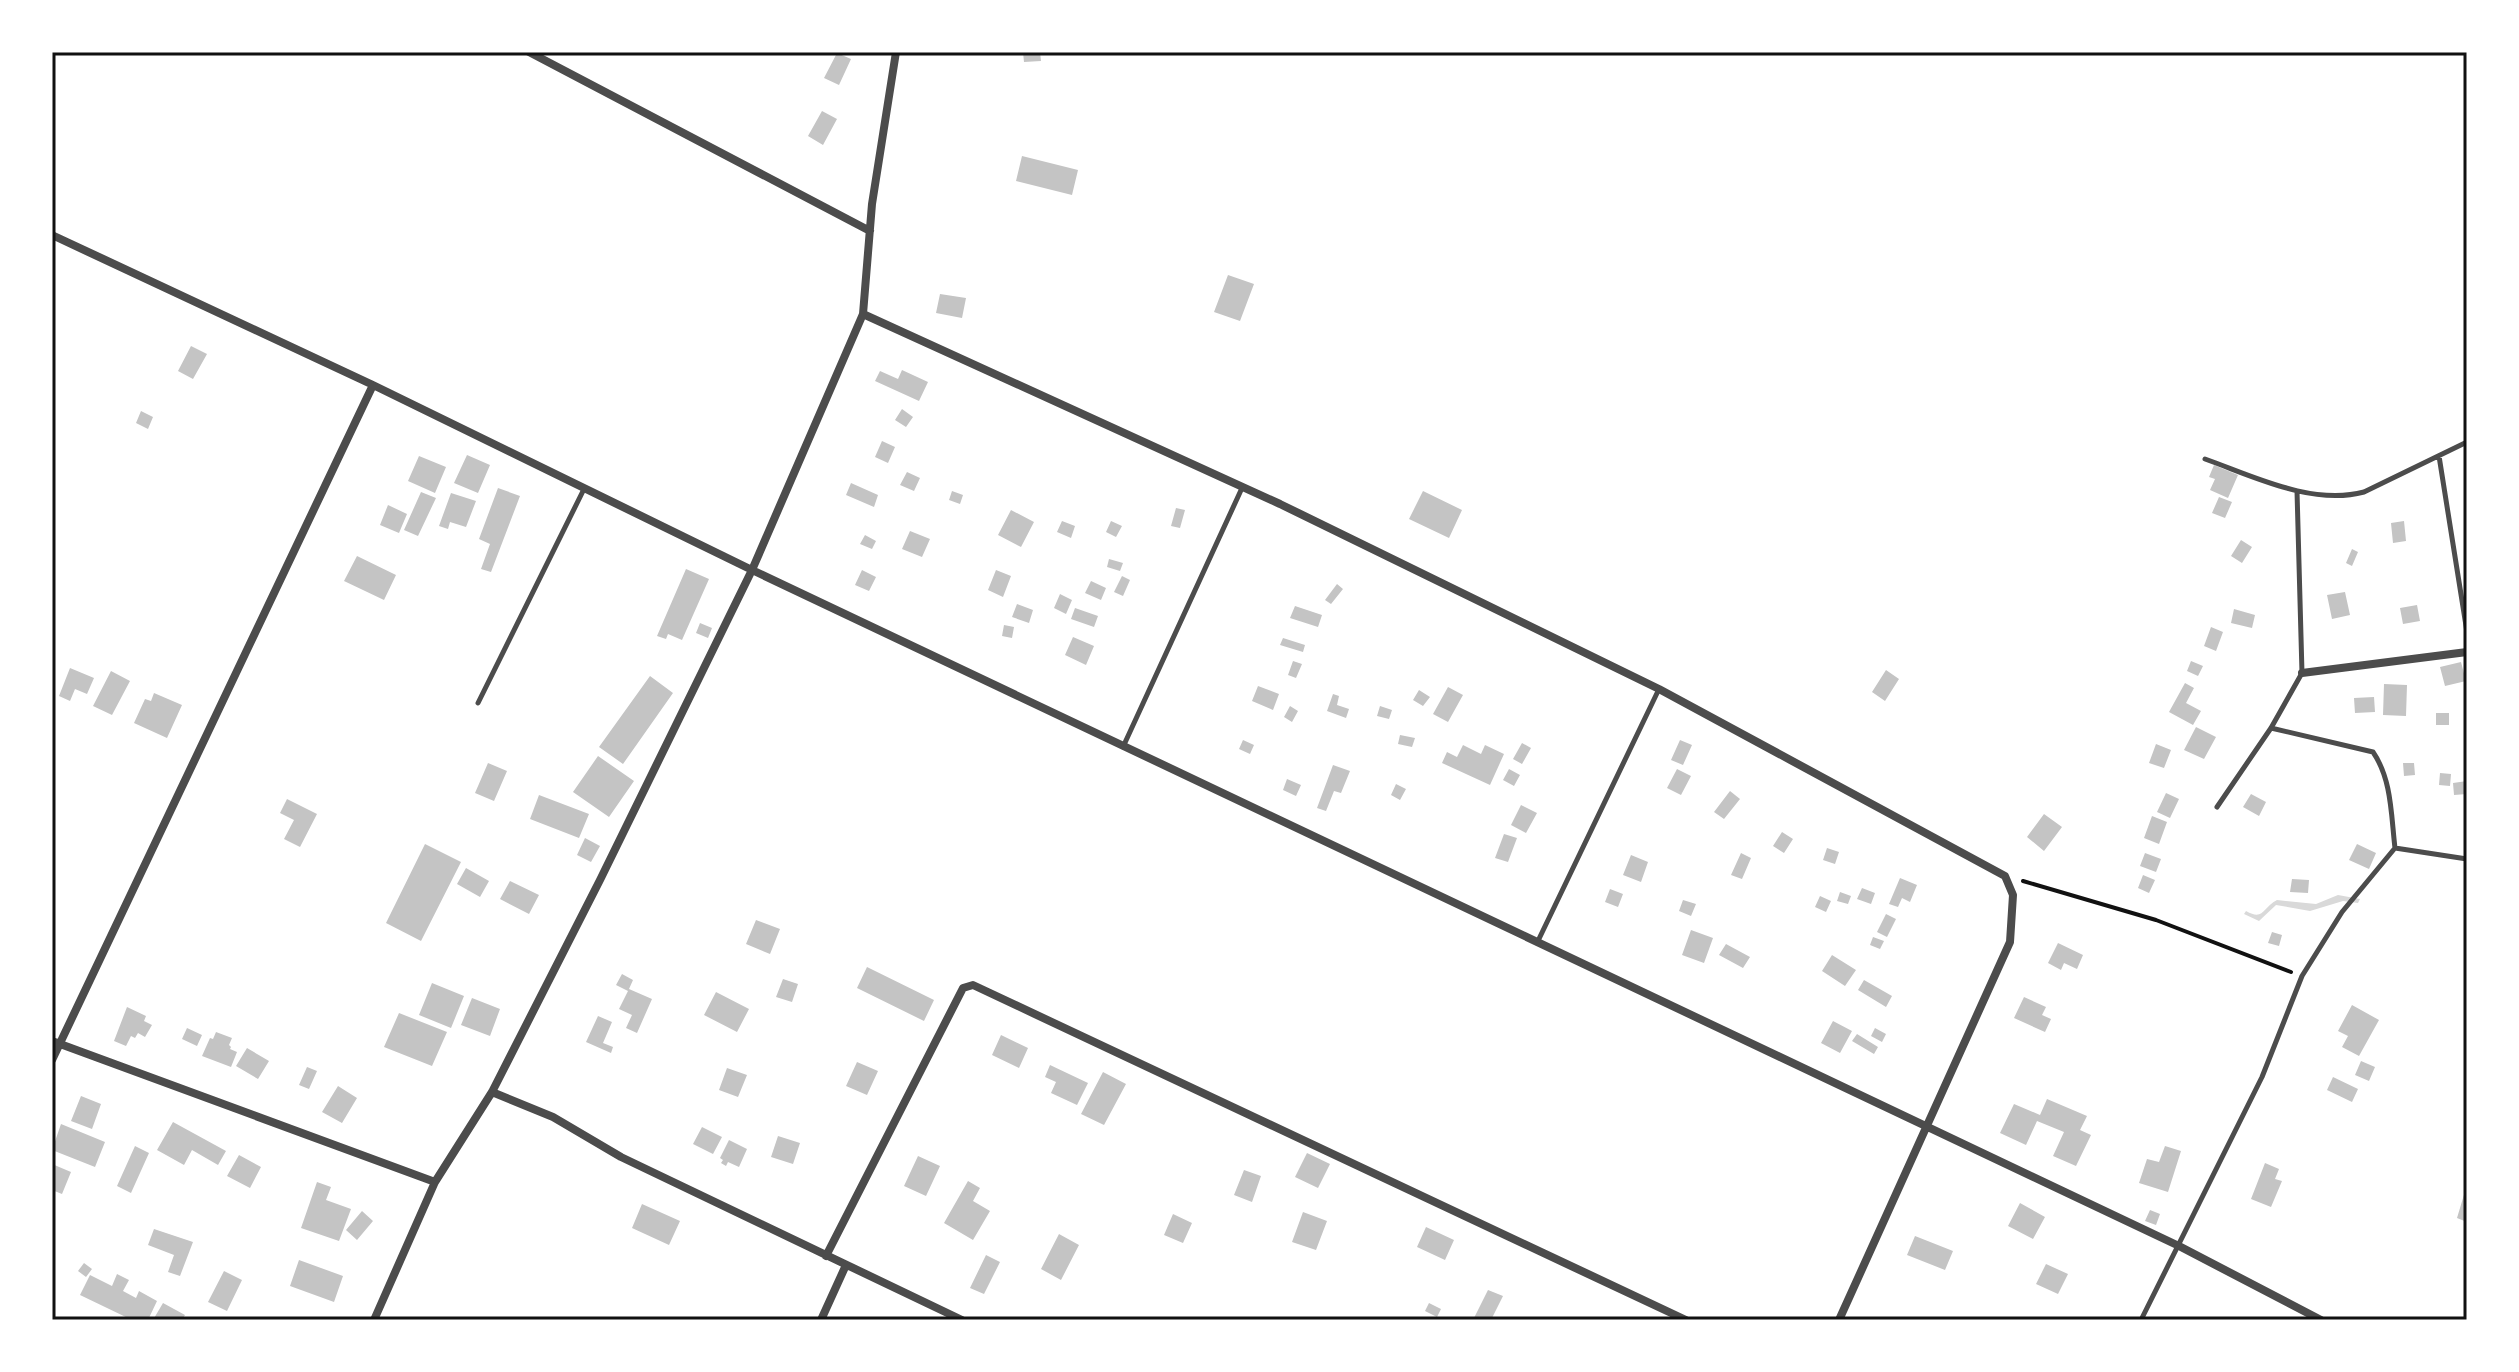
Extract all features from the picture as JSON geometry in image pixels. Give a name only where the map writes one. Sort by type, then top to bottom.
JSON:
[{"type":"street","points":[[529,52],[870,231]]},
{"type":"street","points":[[374,1320],[435,1182],[492,1092],[752,570],[863,314],[877,162],[896,52]]},
{"type":"street","points":[[52,235],[373,385],[752,570],[1926,1129],[2179,1246],[2321,1320]]},
{"type":"street","points":[[863,314],[1243,487],[1659,689],[2005,876],[2013,903],[2010,942],[1839,1320]]},
{"type":"street","points":[[52,1060],[56,1043],[373,385]]},
{"type":"street","points":[[2302,673],[2467,652]]},
{"type":"street","points":[[826,1256],[963,988],[973,985],[1686,1320]]},
{"type":"street","points":[[56,1043],[435,1182]]},
{"type":"street","points":[[492,1092],[553,1117],[621,1157],[962,1320]]},
{"type":"street","points":[[821,1320],[846,1265]]},
{"type":"lane","points":[[2205,459],[2297,491],[2348,496],[2364,492],[2467,442]]},
{"type":"lane","points":[[2439,456],[2467,632]]},
{"type":"lane","points":[[1123,747],[1243,487]]},
{"type":"lane","points":[[478,703],[584,488]]},
{"type":"lane","points":[[2217,807],[2271,728],[2302,673],[2297,491]]},
{"type":"lane","points":[[1537,943],[1659,689]]},
{"type":"lane","points":[[2141,1320],[2262,1077],[2302,976],[2342,912],[2395,848],[2387,779],[2383,766],[2373,752],[2271,728]]},
{"type":"lane","points":[[2395,848],[2467,859]]},
{"type":"path","points":[[2005,876],[2156,920],[2302,976]]},
{"type":"shaded area","points":[[2338,895],[2360,899],[2358,903],[2343,901],[2310,911],[2276,905],[2259,921],[2244,914],[2246,911],[2260,914],[2277,900],[2316,904]]},
{"type":"building","points":[[1023,52],[1040,52],[1041,61],[1024,62]]},
{"type":"building","points":[[837,53],[851,59],[839,85],[824,78]]},
{"type":"building","points":[[822,111],[837,119],[823,145],[808,136]]},
{"type":"building","points":[[1022,156],[1078,170],[1072,195],[1016,181]]},
{"type":"building","points":[[1228,275],[1254,284],[1240,321],[1214,312]]},
{"type":"building","points":[[940,294],[966,298],[962,318],[936,313]]},
{"type":"building","points":[[191,346],[207,354],[193,379],[178,371]]},
{"type":"building","points":[[902,370],[928,382],[919,401],[875,381],[880,371],[898,379]]},
{"type":"building","points":[[902,409],[913,417],[906,427],[895,420]]},
{"type":"building","points":[[141,411],[153,417],[148,429],[136,423]]},
{"type":"building","points":[[882,441],[895,447],[888,463],[875,457]]},
{"type":"building","points":[[467,455],[490,465],[478,493],[454,483]]},
{"type":"building","points":[[419,456],[446,467],[435,493],[408,481]]},
{"type":"building","points":[[2214,465],[2238,475],[2228,498],[2210,490],[2215,479],[2209,477]]},
{"type":"building","points":[[907,472],[920,478],[914,491],[900,485]]},
{"type":"building","points":[[851,483],[878,495],[874,507],[846,495]]},
{"type":"building","points":[[498,488],[520,496],[491,572],[481,569],[490,544],[479,539]]},
{"type":"building","points":[[952,491],[963,495],[960,504],[949,500]]},
{"type":"building","points":[[1423,491],[1462,510],[1449,538],[1409,519]]},
{"type":"building","points":[[421,492],[436,498],[418,536],[404,530]]},
{"type":"building","points":[[451,493],[476,501],[466,527],[450,522],[448,529],[439,526]]},
{"type":"building","points":[[2219,497],[2232,502],[2225,518],[2212,513]]},
{"type":"building","points":[[388,505],[407,514],[399,533],[380,525]]},
{"type":"building","points":[[1176,508],[1185,510],[1180,528],[1171,526]]},
{"type":"building","points":[[1011,510],[1034,522],[1021,547],[998,535]]},
{"type":"building","points":[[1062,521],[1075,526],[1071,538],[1057,532]]},
{"type":"building","points":[[1111,521],[1122,526],[1116,537],[1106,532]]},
{"type":"building","points":[[2404,521],[2406,541],[2393,543],[2391,523]]},
{"type":"building","points":[[910,531],[930,539],[922,557],[902,549]]},
{"type":"building","points":[[865,535],[876,541],[872,549],[860,544]]},
{"type":"building","points":[[2241,540],[2252,547],[2242,563],[2231,556]]},
{"type":"building","points":[[2352,549],[2358,552],[2352,566],[2346,563]]},
{"type":"building","points":[[357,556],[396,575],[384,600],[344,581]]},
{"type":"building","points":[[1109,559],[1123,563],[1120,571],[1107,567]]},
{"type":"building","points":[[686,569],[709,579],[682,640],[668,634],[666,639],[657,636]]},
{"type":"building","points":[[862,570],[876,577],[869,591],[855,585]]},
{"type":"building","points":[[996,570],[1011,576],[1003,597],[988,590]]},
{"type":"building","points":[[1122,576],[1130,580],[1123,596],[1114,592]]},
{"type":"building","points":[[1091,581],[1106,588],[1101,600],[1085,593]]},
{"type":"building","points":[[1337,584],[1343,589],[1331,604],[1325,600]]},
{"type":"building","points":[[2345,592],[2350,615],[2332,619],[2327,595]]},
{"type":"building","points":[[1060,594],[1072,600],[1066,614],[1054,608]]},
{"type":"building","points":[[1017,604],[1033,610],[1029,623],[1012,617]]},
{"type":"building","points":[[2417,605],[2420,621],[2403,624],[2400,608]]},
{"type":"building","points":[[1295,606],[1322,615],[1318,627],[1290,618]]},
{"type":"building","points":[[1075,608],[1098,616],[1094,627],[1071,619]]},
{"type":"building","points":[[2234,609],[2255,615],[2252,628],[2231,623]]},
{"type":"building","points":[[700,623],[712,628],[708,638],[696,633]]},
{"type":"building","points":[[1004,625],[1014,627],[1012,638],[1002,636]]},
{"type":"building","points":[[2211,627],[2223,632],[2216,651],[2204,646]]},
{"type":"building","points":[[1073,637],[1094,646],[1086,665],[1065,655]]},
{"type":"building","points":[[1283,638],[1305,645],[1303,652],[1280,645]]},
{"type":"building","points":[[1293,661],[1302,664],[1296,678],[1288,675]]},
{"type":"building","points":[[2191,661],[2203,666],[2198,676],[2187,671]]},
{"type":"building","points":[[2461,662],[2466,681],[2445,686],[2440,667]]},
{"type":"building","points":[[70,668],[94,678],[87,694],[75,689],[70,701],[59,696]]},
{"type":"building","points":[[1886,670],[1899,679],[1885,701],[1872,692]]},
{"type":"building","points":[[111,671],[130,681],[112,715],[93,706]]},
{"type":"building","points":[[650,676],[673,693],[623,764],[599,747]]},
{"type":"building","points":[[2185,683],[2194,688],[2186,703],[2201,711],[2193,725],[2169,712]]},
{"type":"building","points":[[2384,684],[2407,685],[2406,716],[2383,715]]},
{"type":"building","points":[[1258,686],[1279,694],[1273,710],[1252,701]]},
{"type":"building","points":[[1448,687],[1463,695],[1448,722],[1433,714]]},
{"type":"building","points":[[1419,690],[1430,697],[1423,706],[1413,700]]},
{"type":"building","points":[[154,693],[182,705],[167,738],[134,723],[145,699],[151,701]]},
{"type":"building","points":[[1333,694],[1339,696],[1337,705],[1349,709],[1346,718],[1327,711]]},
{"type":"building","points":[[2374,697],[2375,712],[2355,713],[2354,698]]},
{"type":"building","points":[[1290,706],[1298,711],[1292,722],[1284,717]]},
{"type":"building","points":[[1380,706],[1392,710],[1389,719],[1377,716]]},
{"type":"building","points":[[2436,713],[2449,713],[2449,725],[2436,725]]},
{"type":"building","points":[[2196,727],[2216,737],[2204,759],[2184,750]]},
{"type":"building","points":[[1400,735],[1415,738],[1412,747],[1398,744]]},
{"type":"building","points":[[1243,740],[1254,745],[1250,754],[1239,749]]},
{"type":"building","points":[[1680,740],[1692,745],[1683,765],[1671,760]]},
{"type":"building","points":[[1522,743],[1531,748],[1522,764],[1513,759]]},
{"type":"building","points":[[2156,744],[2171,750],[2164,768],[2149,763]]},
{"type":"building","points":[[1463,745],[1481,754],[1485,745],[1504,754],[1490,785],[1442,763],[1447,752],[1457,757]]},
{"type":"building","points":[[598,756],[634,781],[609,817],[573,792]]},
{"type":"building","points":[[488,763],[507,771],[494,801],[475,793]]},
{"type":"building","points":[[2403,763],[2414,763],[2415,775],[2404,776]]},
{"type":"building","points":[[1333,765],[1350,771],[1341,793],[1334,791],[1326,811],[1317,808]]},
{"type":"building","points":[[1509,769],[1520,775],[1514,786],[1503,780]]},
{"type":"building","points":[[1677,769],[1691,776],[1681,795],[1667,788]]},
{"type":"building","points":[[2440,773],[2451,774],[2450,786],[2439,785]]},
{"type":"building","points":[[1287,779],[1301,785],[1296,796],[1283,790]]},
{"type":"building","points":[[2467,781],[2467,794],[2454,795],[2453,783]]},
{"type":"building","points":[[1396,784],[1406,789],[1400,800],[1391,795]]},
{"type":"building","points":[[1730,791],[1740,799],[1724,819],[1714,812]]},
{"type":"building","points":[[2166,793],[2179,799],[2170,818],[2157,812]]},
{"type":"building","points":[[2251,794],[2266,802],[2259,816],[2243,807]]},
{"type":"building","points":[[539,795],[589,814],[579,838],[530,819]]},
{"type":"building","points":[[287,799],[317,814],[300,847],[284,839],[294,820],[280,813]]},
{"type":"building","points":[[1521,805],[1537,813],[1526,833],[1511,825]]},
{"type":"building","points":[[2044,814],[2062,827],[2044,851],[2027,837]]},
{"type":"building","points":[[2152,816],[2167,822],[2159,844],[2144,838]]},
{"type":"building","points":[[1782,832],[1793,839],[1784,853],[1773,846]]},
{"type":"building","points":[[1504,834],[1517,838],[1508,862],[1495,858]]},
{"type":"building","points":[[585,838],[600,846],[591,862],[577,855]]},
{"type":"building","points":[[425,844],[461,862],[421,941],[386,923]]},
{"type":"building","points":[[2357,844],[2376,853],[2369,869],[2349,860]]},
{"type":"building","points":[[1827,848],[1839,852],[1835,864],[1823,860]]},
{"type":"building","points":[[1741,853],[1751,858],[1742,879],[1731,875]]},
{"type":"building","points":[[2145,853],[2161,859],[2156,872],[2140,866]]},
{"type":"building","points":[[1631,855],[1648,862],[1641,882],[1623,875]]},
{"type":"building","points":[[466,868],[489,881],[480,897],[457,884]]},
{"type":"building","points":[[2143,875],[2155,880],[2149,893],[2138,888]]},
{"type":"building","points":[[1900,878],[1917,885],[1910,902],[1902,898],[1898,907],[1889,904]]},
{"type":"building","points":[[2292,879],[2309,880],[2308,893],[2290,892]]},
{"type":"building","points":[[510,881],[539,895],[529,914],[500,899]]},
{"type":"building","points":[[1862,888],[1875,893],[1871,904],[1857,899]]},
{"type":"building","points":[[1610,889],[1623,894],[1618,907],[1605,902]]},
{"type":"building","points":[[1840,892],[1851,896],[1848,904],[1837,901]]},
{"type":"building","points":[[1820,896],[1831,901],[1826,912],[1815,907]]},
{"type":"building","points":[[1683,900],[1696,904],[1691,916],[1679,911]]},
{"type":"building","points":[[1886,914],[1896,919],[1887,937],[1877,932]]},
{"type":"building","points":[[756,920],[780,929],[770,954],[746,944]]},
{"type":"building","points":[[1691,930],[1713,938],[1704,963],[1682,955]]},
{"type":"building","points":[[2272,932],[2282,935],[2279,946],[2268,943]]},
{"type":"building","points":[[1873,937],[1884,941],[1880,949],[1870,945]]},
{"type":"building","points":[[2058,943],[2083,955],[2077,969],[2064,963],[2061,970],[2048,963]]},
{"type":"building","points":[[1726,944],[1750,957],[1743,968],[1719,955]]},
{"type":"building","points":[[1832,955],[1856,970],[1845,986],[1822,971]]},
{"type":"building","points":[[867,967],[934,1000],[924,1021],[857,988]]},
{"type":"building","points":[[622,974],[633,980],[629,989],[652,999],[637,1033],[626,1028],[632,1015],[619,1009],[628,991],[616,985]]},
{"type":"building","points":[[783,979],[798,984],[792,1002],[776,997]]},
{"type":"building","points":[[1864,980],[1892,996],[1886,1007],[1858,990]]},
{"type":"building","points":[[432,983],[464,996],[451,1028],[419,1015]]},
{"type":"building","points":[[716,992],[749,1009],[737,1032],[704,1015]]},
{"type":"building","points":[[2024,997],[2046,1007],[2042,1015],[2051,1019],[2045,1032],[2014,1018]]},
{"type":"building","points":[[472,998],[500,1009],[490,1036],[461,1025]]},
{"type":"building","points":[[2352,1005],[2379,1020],[2359,1056],[2342,1047],[2348,1036],[2338,1031]]},
{"type":"building","points":[[127,1007],[146,1016],[144,1021],[152,1025],[145,1037],[138,1033],[135,1038],[131,1036],[126,1046],[114,1041]]},
{"type":"building","points":[[399,1013],[447,1032],[432,1066],[384,1047]]},
{"type":"building","points":[[598,1016],[612,1022],[603,1043],[613,1047],[611,1053],[586,1042]]},
{"type":"building","points":[[1833,1021],[1852,1031],[1840,1053],[1821,1043]]},
{"type":"building","points":[[187,1028],[202,1035],[197,1046],[182,1039]]},
{"type":"building","points":[[1875,1028],[1886,1034],[1882,1042],[1871,1036]]},
{"type":"building","points":[[216,1032],[232,1038],[230,1049],[237,1052],[231,1067],[202,1056]]},
{"type":"building","points":[[1857,1034],[1878,1047],[1874,1054],[1852,1041]]},
{"type":"building","points":[[1001,1035],[1028,1048],[1019,1068],[992,1055]]},
{"type":"building","points":[[247,1048],[269,1061],[258,1079],[236,1066]]},
{"type":"building","points":[[2361,1061],[2375,1067],[2369,1081],[2355,1075]]},
{"type":"building","points":[[857,1062],[878,1071],[867,1095],[846,1086]]},
{"type":"building","points":[[1050,1065],[1088,1083],[1077,1105],[1051,1093],[1056,1082],[1045,1077]]},
{"type":"building","points":[[307,1067],[317,1071],[309,1089],[299,1085]]},
{"type":"building","points":[[727,1068],[747,1075],[738,1097],[719,1090]]},
{"type":"building","points":[[1103,1072],[1126,1084],[1104,1125],[1081,1114]]},
{"type":"building","points":[[2333,1077],[2358,1089],[2352,1102],[2327,1090]]},
{"type":"building","points":[[338,1086],[357,1098],[342,1123],[322,1112]]},
{"type":"building","points":[[81,1096],[101,1104],[92,1129],[71,1121]]},
{"type":"building","points":[[2047,1099],[2087,1116],[2080,1130],[2091,1135],[2076,1166],[2053,1156],[2064,1132],[2037,1121],[2026,1145],[2000,1133],[2014,1104],[2040,1115]]},
{"type":"building","points":[[173,1122],[226,1151],[218,1165],[192,1150],[184,1165],[157,1150]]},
{"type":"building","points":[[61,1124],[105,1142],[95,1167],[52,1150]]},
{"type":"building","points":[[702,1127],[722,1137],[713,1154],[693,1144]]},
{"type":"building","points":[[778,1136],[800,1143],[793,1164],[771,1157]]},
{"type":"building","points":[[729,1140],[747,1149],[739,1167],[728,1162],[726,1166],[721,1163],[723,1160],[720,1158]]},
{"type":"building","points":[[135,1146],[149,1153],[131,1193],[117,1186]]},
{"type":"building","points":[[2165,1146],[2181,1151],[2168,1192],[2139,1183],[2147,1159],[2159,1162]]},
{"type":"building","points":[[1307,1153],[1330,1164],[1318,1188],[1295,1177]]},
{"type":"building","points":[[239,1155],[261,1167],[250,1188],[227,1176]]},
{"type":"building","points":[[918,1156],[940,1166],[926,1196],[904,1186]]},
{"type":"building","points":[[2265,1163],[2279,1169],[2275,1179],[2282,1181],[2271,1207],[2251,1199]]},
{"type":"building","points":[[52,1164],[71,1172],[62,1194],[52,1190]]},
{"type":"building","points":[[1244,1170],[1261,1176],[1252,1202],[1234,1195]]},
{"type":"building","points":[[968,1181],[980,1188],[973,1201],[990,1211],[973,1240],[944,1223]]},
{"type":"building","points":[[317,1182],[331,1187],[326,1200],[351,1209],[339,1241],[301,1228]]},
{"type":"building","points":[[2467,1188],[2467,1222],[2457,1218]]},
{"type":"building","points":[[2020,1203],[2045,1217],[2033,1239],[2008,1226]]},
{"type":"building","points":[[642,1204],[680,1221],[669,1245],[632,1228]]},
{"type":"building","points":[[2150,1210],[2160,1214],[2156,1225],[2145,1221]]},
{"type":"building","points":[[362,1211],[373,1221],[357,1240],[346,1230]]},
{"type":"building","points":[[1303,1212],[1327,1221],[1316,1250],[1292,1242]]},
{"type":"building","points":[[1173,1214],[1192,1223],[1183,1243],[1164,1235]]},
{"type":"building","points":[[1426,1227],[1454,1240],[1445,1260],[1417,1247]]},
{"type":"building","points":[[154,1229],[193,1242],[180,1276],[168,1272],[174,1255],[148,1245]]},
{"type":"building","points":[[1059,1234],[1079,1245],[1061,1280],[1041,1269]]},
{"type":"building","points":[[1915,1236],[1953,1251],[1945,1270],[1907,1255]]},
{"type":"building","points":[[986,1255],[1000,1262],[984,1294],[970,1288]]},
{"type":"building","points":[[299,1260],[343,1276],[334,1302],[290,1286]]},
{"type":"building","points":[[84,1263],[92,1269],[86,1277],[78,1271]]},
{"type":"building","points":[[2046,1264],[2068,1274],[2058,1294],[2036,1284]]},
{"type":"building","points":[[224,1271],[242,1280],[227,1311],[208,1302]]},
{"type":"building","points":[[117,1274],[129,1280],[123,1291],[136,1298],[139,1291],[157,1301],[148,1320],[132,1320],[80,1295],[90,1275],[112,1286]]},
{"type":"building","points":[[1488,1290],[1503,1296],[1491,1320],[1473,1320]]},
{"type":"building","points":[[163,1303],[185,1315],[182,1320],[153,1320]]},
{"type":"building","points":[[1429,1303],[1441,1309],[1437,1317],[1425,1311]]}]
